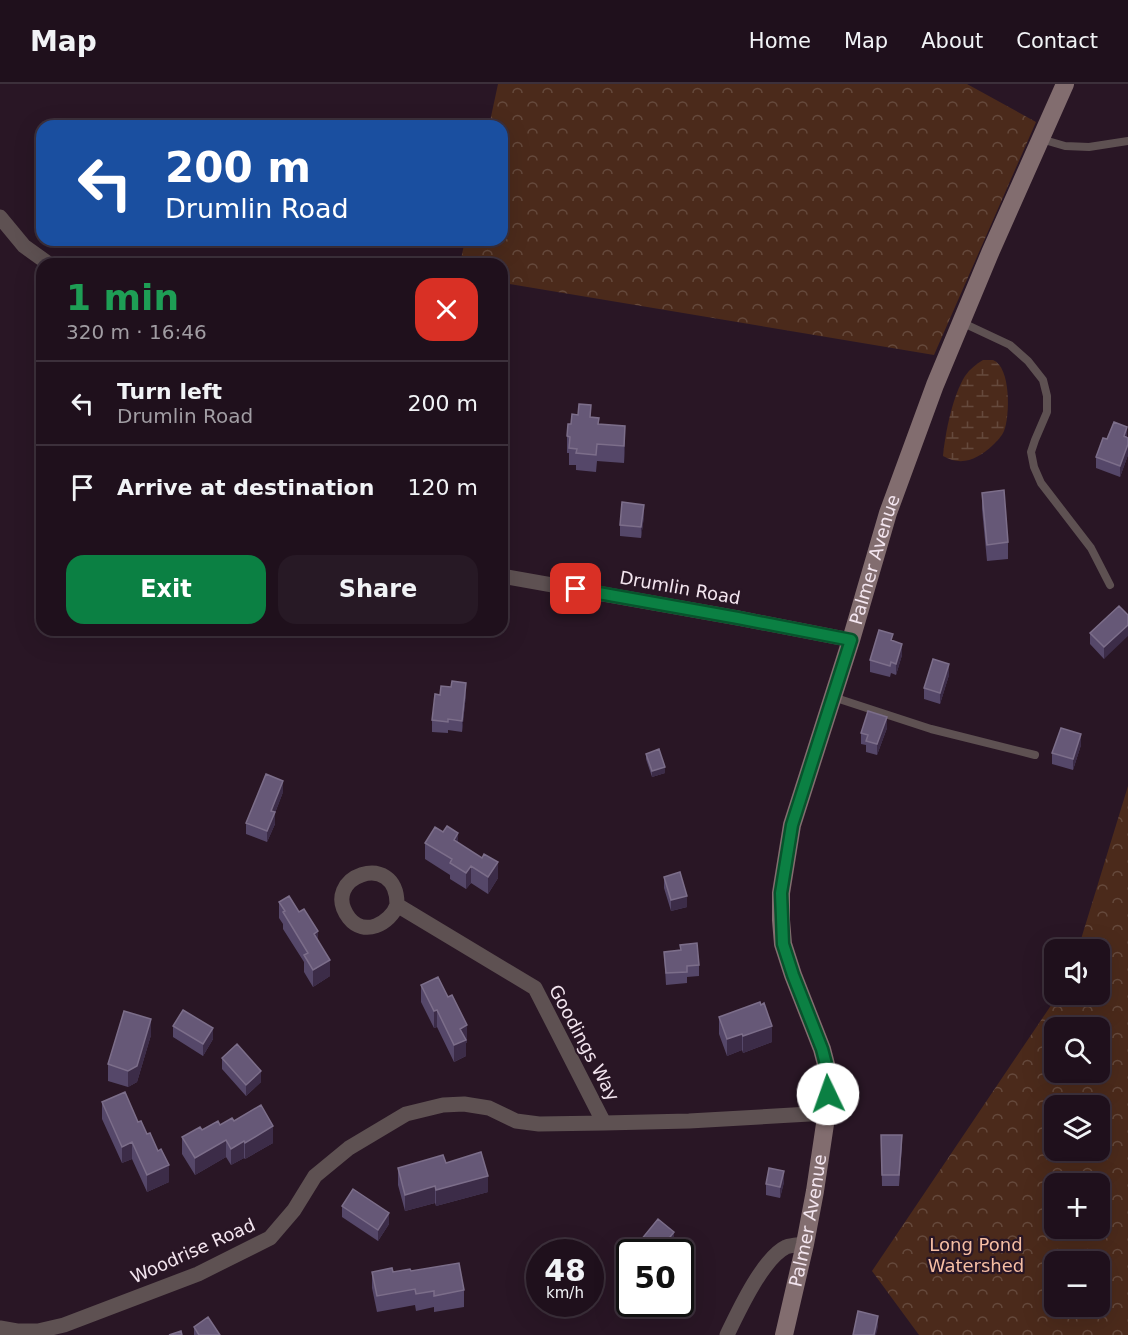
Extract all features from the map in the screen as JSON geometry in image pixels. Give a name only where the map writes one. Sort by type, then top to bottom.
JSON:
[{"type":"main road","name":"Palmer Avenue","points":[[784,1335],[805,1244],[826,1113],[829,1076],[822,1049],[783,944],[781,893],[792,825],[851,640],[888,513],[935,385],[990,253],[1065,84]]},
{"type":"street","points":[[0,217],[24,246],[41,258]]},
{"type":"street","name":"Drumlin Road","points":[[508,577],[851,640]]},
{"type":"street","name":"Goodings Way","points":[[397,905],[535,988],[604,1123],[689,1121],[826,1113]]},
{"type":"street","name":"Woodrise Road","points":[[0,1328],[38,1331],[64,1325],[198,1274],[270,1238],[294,1210],[315,1176],[349,1148],[406,1114],[444,1105],[464,1104],[489,1108],[516,1121],[539,1124],[604,1123]]},
{"type":"street","points":[[727,1335],[745,1298],[777,1253],[788,1246],[805,1244]]},
{"type":"lane","points":[[1041,139],[1065,146],[1089,147],[1128,141]]},
{"type":"lane","points":[[962,322],[1010,345],[1028,361],[1043,380],[1047,396],[1047,412],[1031,452],[1034,467],[1041,483],[1091,548],[1110,585]]},
{"type":"lane","points":[[833,697],[931,729],[1035,755]]},
{"type":"green space","points":[[498,84],[967,84],[1036,122],[934,355],[508,284],[508,258],[461,258],[464,246],[508,246],[508,120],[490,120]]},
{"type":"green space","points":[[983,360],[993,360],[999,364],[1006,382],[1008,404],[1004,431],[993,445],[976,458],[963,461],[950,459],[943,456],[953,404],[965,376]]},
{"type":"green space","name":"Long Pond Watershed","points":[[1128,786],[1128,1335],[919,1335],[872,1271],[1051,1005],[1110,1005],[1110,939],[1081,939]]},
{"type":"building","points":[[579,404],[591,405],[590,417],[599,418],[598,424],[625,426],[624,446],[597,444],[596,455],[576,453],[577,449],[569,448],[568,424],[571,424],[572,414],[578,415]]},
{"type":"building","points":[[1114,422],[1127,427],[1124,436],[1128,438],[1128,444],[1120,466],[1096,457],[1103,438],[1107,439]]},
{"type":"building","points":[[1004,490],[1008,542],[987,545],[982,493]]},
{"type":"building","points":[[622,502],[644,505],[641,527],[620,525]]},
{"type":"building","points":[[1119,606],[1128,615],[1128,625],[1104,647],[1090,633]]},
{"type":"building","points":[[879,630],[893,634],[891,640],[902,644],[896,664],[891,662],[890,666],[870,660]]},
{"type":"building","points":[[933,659],[949,664],[940,693],[924,688]]},
{"type":"building","points":[[452,681],[466,683],[462,721],[432,720],[435,694],[440,695],[441,686],[451,687]]},
{"type":"building","points":[[868,711],[887,717],[877,744],[866,741],[868,735],[861,733]]},
{"type":"building","points":[[1061,728],[1081,734],[1073,759],[1052,753]]},
{"type":"building","points":[[659,749],[665,767],[652,771],[646,754]]},
{"type":"building","points":[[266,774],[283,781],[271,811],[275,812],[267,831],[246,823]]},
{"type":"building","points":[[447,826],[458,833],[454,840],[482,858],[484,854],[498,862],[488,877],[471,866],[466,873],[450,863],[452,859],[425,843],[435,827],[443,832]]},
{"type":"building","points":[[680,872],[687,896],[671,900],[664,877]]},
{"type":"building","points":[[289,896],[299,912],[304,909],[318,931],[314,934],[330,960],[313,970],[304,955],[308,953],[279,902]]},
{"type":"building","points":[[697,943],[699,965],[687,966],[687,972],[666,973],[664,952],[681,950],[680,945]]},
{"type":"building","points":[[438,977],[448,997],[452,995],[467,1025],[460,1029],[466,1040],[454,1045],[437,1010],[434,1011],[421,985]]},
{"type":"building","points":[[760,1002],[761,1005],[764,1003],[772,1026],[727,1039],[719,1017]]},
{"type":"building","points":[[183,1010],[213,1028],[203,1044],[173,1026]]},
{"type":"building","points":[[124,1011],[151,1019],[137,1066],[128,1071],[108,1064]]},
{"type":"building","points":[[237,1044],[261,1071],[246,1085],[222,1058]]},
{"type":"building","points":[[125,1092],[138,1122],[141,1121],[147,1134],[150,1133],[158,1151],[161,1149],[169,1165],[147,1175],[132,1142],[122,1147],[102,1102]]},
{"type":"building","points":[[261,1105],[273,1126],[231,1149],[226,1140],[195,1158],[182,1137],[200,1127],[202,1130],[218,1121],[220,1125],[232,1118],[234,1121]]},
{"type":"building","points":[[881,1135],[902,1135],[899,1175],[882,1175]]},
{"type":"building","points":[[481,1152],[488,1176],[436,1190],[435,1186],[405,1195],[398,1168],[443,1155],[446,1163]]},
{"type":"building","points":[[769,1168],[784,1171],[780,1187],[766,1184]]},
{"type":"building","points":[[353,1189],[389,1213],[378,1230],[342,1206]]},
{"type":"building","points":[[658,1219],[674,1232],[668,1239],[642,1239]]},
{"type":"building","points":[[459,1263],[464,1290],[434,1296],[434,1291],[416,1294],[415,1289],[377,1296],[372,1272],[392,1268],[393,1272],[410,1269],[411,1271]]},
{"type":"building","points":[[858,1311],[878,1316],[874,1335],[853,1335]]},
{"type":"building","points":[[208,1317],[220,1335],[199,1335],[194,1327]]},
{"type":"building","points":[[181,1331],[182,1335],[169,1335]]},
{"type":"route","points":[[576,589],[851,640],[792,825],[781,893],[783,944],[822,1049],[829,1076],[828,1094]]}]
